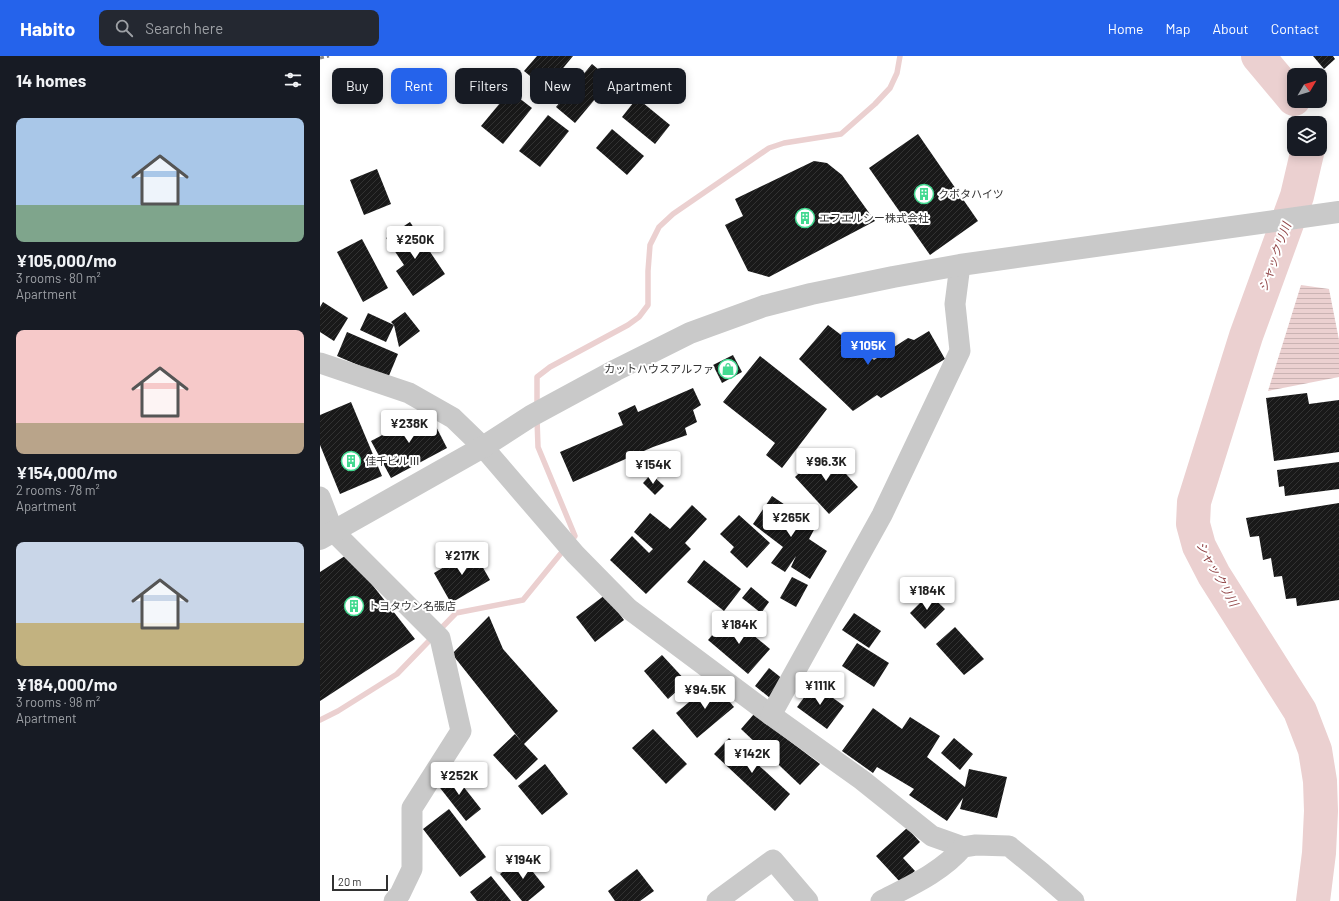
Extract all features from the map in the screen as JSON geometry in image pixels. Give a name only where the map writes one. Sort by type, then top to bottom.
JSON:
[{"type":"street","points":[[326,535],[483,447],[523,421],[562,399],[690,333],[764,306],[811,294],[893,277],[960,266],[1339,212]]},
{"type":"street","points":[[771,715],[882,515],[960,351],[955,304],[960,266]]},
{"type":"street","points":[[320,363],[409,393],[453,418],[483,447],[569,547],[630,609],[771,715],[862,780],[932,836],[963,847],[976,845],[1008,846],[1074,901]]},
{"type":"street","points":[[320,497],[326,535],[440,638],[461,731],[412,808],[412,869],[400,894],[394,901]]},
{"type":"street","points":[[881,901],[916,883],[954,858],[963,847]]},
{"type":"street","points":[[717,901],[773,860],[808,901]]},
{"type":"shaded area","points":[[1301,285],[1329,289],[1339,340],[1339,377],[1268,391]]},
{"type":"building","points":[[537,56],[573,56],[563,68],[530,68],[530,76],[524,71]]},
{"type":"building","points":[[1313,56],[1333,56],[1335,59],[1323,68]]},
{"type":"building","points":[[592,64],[597,68],[593,68],[593,102],[575,123],[556,107],[559,104],[585,104],[585,72]]},
{"type":"building","points":[[522,100],[532,108],[503,144],[481,126],[499,104],[522,104]]},
{"type":"building","points":[[632,104],[644,104],[670,125],[655,144],[622,117]]},
{"type":"building","points":[[548,115],[569,131],[540,167],[519,151]]},
{"type":"building","points":[[612,129],[644,156],[627,175],[596,148]]},
{"type":"building","name":"クボタハイツ","points":[[918,134],[978,221],[930,255],[869,168]]},
{"type":"building","name":"エフエルシー株式会社","points":[[814,161],[827,163],[842,175],[875,221],[769,277],[748,271],[725,225],[743,216],[735,199]]},
{"type":"building","points":[[377,169],[391,204],[364,215],[350,180]]},
{"type":"building","points":[[410,222],[445,274],[413,296],[396,271],[404,265],[386,238]]},
{"type":"building","points":[[362,239],[388,288],[363,302],[337,252]]},
{"type":"building","points":[[323,302],[348,318],[334,341],[320,332],[320,307]]},
{"type":"building","points":[[405,312],[420,331],[399,347],[394,325],[391,322]]},
{"type":"building","points":[[368,313],[394,325],[386,342],[360,330]]},
{"type":"building","points":[[828,325],[874,360],[908,338],[914,340],[929,331],[945,359],[881,398],[877,395],[853,411],[799,359]]},
{"type":"building","points":[[347,332],[398,354],[388,378],[337,356]]},
{"type":"building","name":"カットハウスアルファ","points":[[733,355],[742,372],[722,383],[713,365]]},
{"type":"building","points":[[760,356],[827,409],[782,468],[766,455],[775,443],[723,402]]},
{"type":"building","points":[[693,388],[701,405],[693,410],[697,422],[685,428],[687,435],[653,447],[573,482],[560,452],[623,425],[618,413],[635,405],[638,412]]},
{"type":"building","points":[[1307,393],[1309,404],[1339,400],[1339,452],[1274,461],[1266,398]]},
{"type":"building","name":"佳千ビルⅢ","points":[[351,402],[382,476],[340,494],[320,445],[320,415]]},
{"type":"building","points":[[428,411],[447,448],[391,478],[371,441]]},
{"type":"building","points":[[824,450],[858,487],[829,514],[795,477]]},
{"type":"building","points":[[1339,462],[1339,489],[1285,496],[1284,486],[1279,487],[1277,470]]},
{"type":"building","points":[[651,474],[664,486],[655,495],[643,483]]},
{"type":"building","points":[[772,496],[816,526],[809,539],[827,551],[810,579],[791,567],[796,556],[785,572],[771,563],[783,547],[753,524]]},
{"type":"building","points":[[1339,503],[1339,600],[1297,606],[1296,598],[1286,599],[1282,576],[1274,577],[1271,558],[1263,560],[1259,536],[1250,537],[1246,518]]},
{"type":"building","points":[[692,505],[707,519],[685,543],[691,549],[646,594],[610,560],[632,536],[649,553],[653,549],[634,532],[650,513],[670,529]]},
{"type":"building","points":[[739,515],[770,543],[747,568],[730,552],[734,547],[720,534]]},
{"type":"building","points":[[473,550],[490,580],[451,603],[434,573]]},
{"type":"building","name":"トヨタウン名張店","points":[[348,554],[415,639],[320,701],[320,572]]},
{"type":"building","points":[[704,560],[741,589],[724,611],[687,582]]},
{"type":"building","points":[[792,577],[808,585],[796,607],[780,598]]},
{"type":"building","points":[[751,587],[769,602],[761,613],[742,598]]},
{"type":"building","points":[[929,594],[945,609],[925,629],[910,613]]},
{"type":"building","points":[[605,595],[624,620],[595,642],[576,617]]},
{"type":"building","points":[[854,613],[881,631],[869,648],[842,630]]},
{"type":"building","points":[[729,615],[770,649],[748,674],[708,640]]},
{"type":"building","points":[[489,616],[503,649],[558,711],[524,744],[538,759],[516,780],[493,755],[515,734],[522,742],[452,654]]},
{"type":"building","points":[[955,627],[984,659],[964,675],[936,644]]},
{"type":"building","points":[[857,643],[889,663],[874,687],[842,666]]},
{"type":"building","points":[[662,655],[687,682],[668,699],[644,671]]},
{"type":"building","points":[[769,668],[784,680],[770,698],[755,686]]},
{"type":"building","points":[[713,682],[734,707],[697,738],[676,713]]},
{"type":"building","points":[[814,684],[844,706],[827,729],[797,707]]},
{"type":"building","points":[[873,708],[902,729],[910,717],[940,736],[927,757],[965,787],[969,769],[1007,777],[997,818],[960,809],[963,798],[947,821],[909,795],[914,789],[877,767],[873,773],[842,751]]},
{"type":"building","points":[[754,714],[820,764],[800,785],[741,729]]},
{"type":"building","points":[[653,729],[687,764],[666,784],[632,748]]},
{"type":"building","points":[[729,738],[790,794],[775,811],[714,754]]},
{"type":"building","points":[[954,738],[973,754],[960,770],[941,753]]},
{"type":"building","points":[[545,764],[568,794],[542,815],[518,786]]},
{"type":"building","points":[[452,772],[481,809],[466,821],[437,784]]},
{"type":"building","points":[[449,809],[486,857],[460,877],[423,829]]},
{"type":"building","points":[[907,828],[920,842],[903,858],[915,871],[901,883],[876,856]]},
{"type":"building","points":[[521,857],[545,887],[528,901],[522,901],[500,874]]},
{"type":"building","points":[[637,869],[654,891],[640,901],[615,901],[608,891]]},
{"type":"building","points":[[491,876],[511,901],[477,901],[470,892]]},
{"type":"waterway","points":[[537,406],[537,377],[550,367],[628,325],[639,317],[648,305],[650,245],[659,227],[673,214],[769,148],[784,143],[841,134],[875,104],[890,88],[897,73],[900,56]]},
{"type":"waterway","name":"シャックリ川","points":[[1258,56],[1287,91]]},
{"type":"waterway","name":"シャックリ川","points":[[1306,156],[1297,196],[1246,336],[1194,502],[1193,524],[1199,546],[1214,575],[1300,711],[1315,750],[1320,781],[1321,811],[1319,853],[1313,901]]},
{"type":"waterway","points":[[320,720],[338,711],[397,674],[456,613],[523,600],[575,536],[538,447],[537,419]]},
{"type":"railway","points":[[320,58],[329,56]]},
{"type":"place","name":"クボタハイツ","points":[[924,194]]},
{"type":"place","name":"エフエルシー株式会社","points":[[805,218]]},
{"type":"place","name":"カットハウスアルファ","points":[[728,369]]},
{"type":"place","name":"佳千ビルⅢ","points":[[351,461]]},
{"type":"place","name":"トヨタウン名張店","points":[[354,606]]}]
